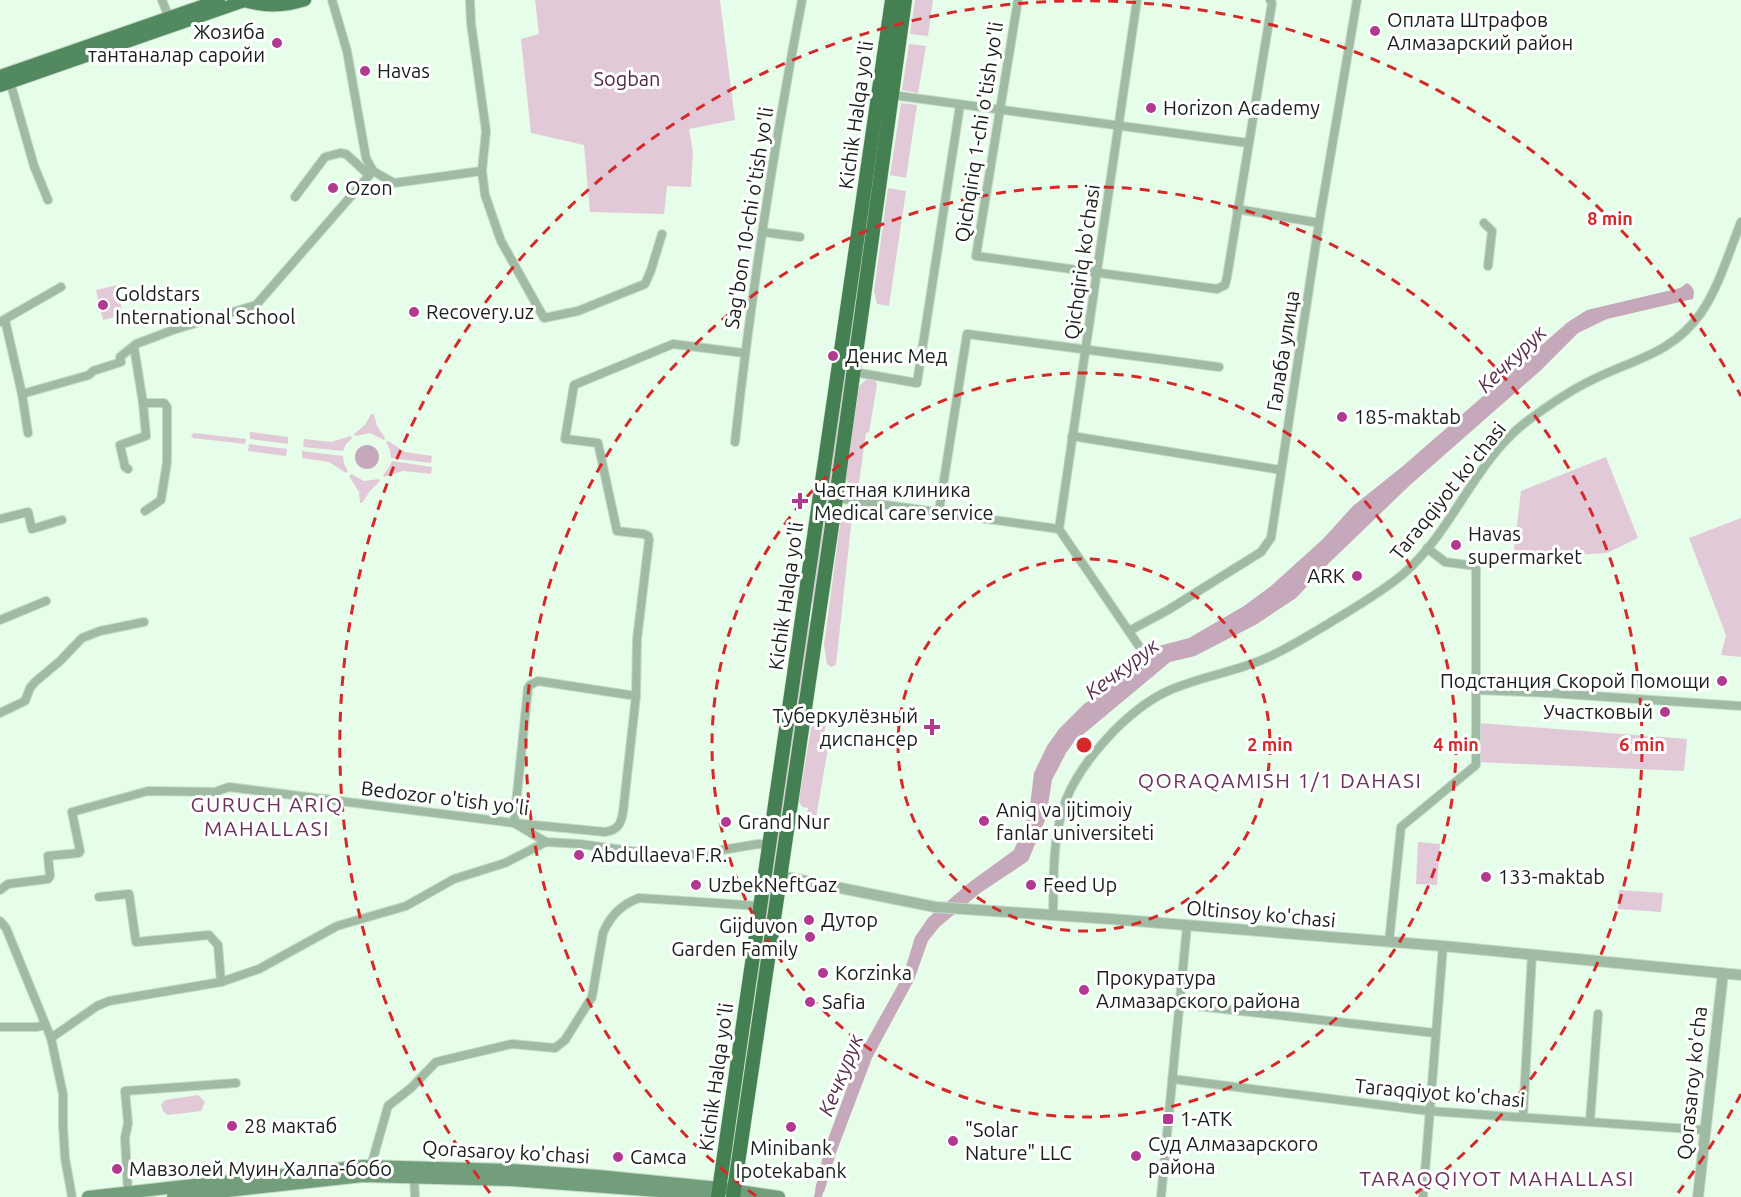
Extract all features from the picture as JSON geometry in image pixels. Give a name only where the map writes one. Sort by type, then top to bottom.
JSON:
[{"type":"highway","name":"Kichik Halqa yo'li","points":[[725,1194],[756,988],[781,876],[854,372],[871,189],[892,95],[896,18],[892,0]]},
{"type":"highway","name":"Kichik Halqa yo'li","points":[[756,988],[760,906],[802,615],[871,189],[896,18],[905,0]]},
{"type":"highway","points":[[802,615],[819,618]]},
{"type":"main road","points":[[4,80],[218,0]]},
{"type":"main road","points":[[4,80],[245,1],[264,6],[278,6],[305,0]]},
{"type":"main road","name":"Qorasaroy ko'chasi","points":[[88,1197],[371,1166],[512,1170],[597,1187]]},
{"type":"main road","name":"Qorasaroy ko'chasi","points":[[173,1197],[244,1193],[363,1176],[511,1180],[779,1197]]},
{"type":"street","points":[[162,0],[169,18]]},
{"type":"street","points":[[332,0],[347,51],[366,158],[371,173]]},
{"type":"street","points":[[470,0],[486,131],[482,171],[485,195],[501,241],[544,318],[578,311],[645,284],[662,234]]},
{"type":"street","name":"Sag'bon 10-chi o'tish yo'li","points":[[735,442],[744,353],[802,0]]},
{"type":"street","name":"Qichqiriq 1-chi o'tish yo'li","points":[[1018,0],[976,256],[1097,272]]},
{"type":"street","name":"Qichqiriq ko'chasi","points":[[1059,529],[1137,0]]},
{"type":"street","points":[[1097,272],[1217,289],[1224,285],[1272,3],[1270,0]]},
{"type":"street","name":"Галаба улица","points":[[1130,631],[1261,552],[1271,538],[1319,223],[1357,0]]},
{"type":"street","points":[[4,80],[48,201]]},
{"type":"street","points":[[892,95],[1248,143]]},
{"type":"street","points":[[854,372],[917,383],[960,105]]},
{"type":"street","points":[[295,197],[325,157],[333,154],[345,154],[371,173],[394,183],[482,171]]},
{"type":"street","points":[[22,394],[89,375],[93,371],[121,362],[120,357],[134,347],[173,330],[256,305],[371,173]]},
{"type":"street","points":[[1237,209],[1319,223]]},
{"type":"street","name":"Taraqqiyot ko'chasi","points":[[1053,916],[1056,843],[1065,803],[1085,765],[1117,729],[1152,701],[1171,690],[1249,665],[1292,645],[1402,575],[1445,527],[1491,457],[1518,428],[1591,381],[1669,345],[1699,315],[1714,287],[1741,222]]},
{"type":"street","points":[[1484,223],[1492,231],[1488,266]]},
{"type":"street","points":[[763,232],[800,237]]},
{"type":"street","points":[[28,433],[22,394],[3,321],[61,287]]},
{"type":"street","points":[[939,511],[967,334],[1219,367]]},
{"type":"street","points":[[744,353],[673,344],[573,385],[565,439],[598,443],[618,531],[644,534],[649,540],[637,639],[636,696],[543,682],[531,684],[528,688],[514,823],[546,842],[580,844],[667,856],[698,854],[758,844],[769,845]]},
{"type":"street","points":[[128,469],[125,467],[120,445],[146,436],[134,347]]},
{"type":"street","points":[[142,403],[164,403],[167,407],[168,462],[161,500],[146,511]]},
{"type":"street","points":[[1072,436],[1281,470]]},
{"type":"street","points":[[836,498],[1059,529],[1143,652]]},
{"type":"street","points":[[0,519],[28,512],[32,530],[62,520]]},
{"type":"street","points":[[1389,942],[1400,830],[1403,824],[1476,765],[1478,690],[1476,566],[1445,562],[1427,548]]},
{"type":"street","points":[[0,620],[46,601]]},
{"type":"street","points":[[0,713],[25,701],[35,682],[60,662],[82,638],[100,631],[144,622]]},
{"type":"street","points":[[1478,690],[1741,706]]},
{"type":"street","name":"Bedozor o'tish yo'li","points":[[0,890],[8,884],[48,879],[48,856],[79,853],[72,812],[148,791],[215,792],[229,787],[514,823],[605,832],[615,830],[621,820],[636,696]]},
{"type":"street","points":[[51,1038],[97,1006],[109,1001],[221,982],[260,969],[337,926],[406,906],[454,879],[505,863],[546,842]]},
{"type":"street","name":"Oltinsoy ko'chasi","points":[[781,876],[935,907],[1443,946],[1741,975]]},
{"type":"street","points":[[99,897],[129,894],[136,942],[210,935],[218,945],[221,982]]},
{"type":"street","points":[[371,1166],[388,1106],[411,1088],[436,1062],[512,1044],[555,1047],[565,1040],[591,997],[606,925],[623,906],[639,898],[760,906]]},
{"type":"street","points":[[0,921],[6,928],[51,1038],[63,1094],[65,1158],[72,1197]]},
{"type":"street","points":[[1161,1197],[1188,926]]},
{"type":"street","points":[[1423,1197],[1443,946]]},
{"type":"street","points":[[1523,1117],[1532,955]]},
{"type":"street","name":"Qorasaroy ko'cha","points":[[1698,1197],[1723,973]]},
{"type":"street","points":[[1179,1004],[1435,1033]]},
{"type":"street","points":[[1590,1121],[1598,1014]]},
{"type":"street","points":[[0,1027],[45,1025]]},
{"type":"street","name":"Taraqqiyot ko'chasi","points":[[1172,1079],[1429,1111],[1705,1130]]},
{"type":"street","points":[[128,1192],[125,1138],[128,1123],[125,1090],[236,1083]]},
{"type":"street","points":[[414,1177],[415,1197]]},
{"type":"green space","name":"Sogban","points":[[535,0],[720,0],[735,120],[689,129],[693,152],[691,187],[667,186],[664,214],[590,212],[584,145],[531,133],[521,39],[539,34]]},
{"type":"green space","points":[[915,0],[933,0],[928,36],[910,34]]},
{"type":"green space","points":[[909,44],[926,46],[918,93],[902,90]]},
{"type":"green space","points":[[901,103],[917,105],[906,178],[890,175]]},
{"type":"green space","points":[[888,188],[906,191],[889,306],[877,304],[874,291]]},
{"type":"green space","points":[[867,199],[872,200],[815,604],[810,603]]},
{"type":"green space","points":[[117,285],[123,315],[103,320],[96,290]]},
{"type":"green space","points":[[867,379],[875,380],[877,385],[869,432],[866,433],[858,490],[852,490],[846,479],[859,386]]},
{"type":"green space","points":[[371,414],[374,414],[384,440],[370,433],[356,436],[354,434],[365,425]]},
{"type":"green space","points":[[250,432],[288,437],[288,444],[250,439]]},
{"type":"green space","points":[[194,433],[246,439],[245,444],[193,438],[191,435]]},
{"type":"green space","points":[[351,436],[352,438],[343,451],[303,447],[304,439],[331,442]]},
{"type":"green space","points":[[388,441],[405,452],[432,456],[431,463],[391,458],[386,442]]},
{"type":"green space","points":[[249,444],[287,449],[286,456],[248,451]]},
{"type":"green space","points":[[302,451],[343,456],[348,471],[346,473],[329,462],[302,458]]},
{"type":"green space","points":[[1606,457],[1638,538],[1607,553],[1513,559],[1521,491]]},
{"type":"green space","points":[[392,461],[432,467],[431,474],[403,471],[384,477]]},
{"type":"green space","points":[[351,474],[364,481],[379,479],[380,481],[362,503],[360,503],[359,492],[349,476]]},
{"type":"green space","points":[[850,507],[853,507],[836,665],[831,667],[827,664],[824,645],[841,517]]},
{"type":"green space","points":[[1741,518],[1741,657],[1721,655],[1726,635],[1689,538]]},
{"type":"green space","points":[[808,620],[812,621],[759,979],[754,977]]},
{"type":"green space","points":[[819,722],[826,723],[824,735],[830,736],[814,829],[805,828],[808,808],[802,807],[799,801],[811,728]]},
{"type":"green space","points":[[1478,723],[1687,739],[1684,771],[1476,762]]},
{"type":"green space","points":[[1418,842],[1440,844],[1437,885],[1416,884]]},
{"type":"green space","points":[[1619,890],[1663,893],[1661,912],[1618,909]]},
{"type":"green space","points":[[198,1095],[205,1102],[201,1111],[168,1115],[163,1111],[161,1105],[165,1100]]},
{"type":"shaded area","points":[[1687,283],[1693,289],[1693,299],[1607,319],[1578,333],[1540,371],[1409,486],[1296,598],[1257,624],[1195,656],[1170,662],[1074,742],[1052,780],[1046,818],[1028,861],[980,893],[939,927],[928,941],[914,980],[872,1058],[836,1153],[824,1192],[815,1190],[825,1147],[860,1053],[903,976],[915,937],[928,918],[970,882],[1014,850],[1029,814],[1034,773],[1047,746],[1059,729],[1084,704],[1118,682],[1159,646],[1189,638],[1244,606],[1271,586],[1323,539],[1353,506],[1403,466],[1568,322],[1587,310],[1680,288]]},
{"type":"shaded area","points":[[367,445],[372,446],[378,452],[378,462],[372,468],[367,469],[362,468],[356,462],[355,457],[356,452],[362,446]]},
{"type":"waterway","name":"Кечкурук","points":[[818,1197],[822,1180]]},
{"type":"place","name":"Оплата Штрафов Aлмазарский район","points":[[1375,31]]},
{"type":"place","name":"Жозиба тантаналар саройи","points":[[277,43]]},
{"type":"place","name":"Havas","points":[[365,71]]},
{"type":"place","name":"Horizon Academy","points":[[1151,108]]},
{"type":"place","name":"Ozon","points":[[333,188]]},
{"type":"place","name":"Goldstars International School","points":[[103,305]]},
{"type":"place","name":"Recovery.uz","points":[[414,312]]},
{"type":"place","name":"Денис Мед","points":[[833,356]]},
{"type":"place","name":"185-maktab","points":[[1342,417]]},
{"type":"place","name":"Частная клиника Medical care service","points":[[800,501]]},
{"type":"place","name":"Havas supermarket","points":[[1456,545]]},
{"type":"place","name":"ARK","points":[[1357,576]]},
{"type":"place","name":"Подстанция Скорой Помощи","points":[[1722,681]]},
{"type":"place","name":"Участковый","points":[[1665,712]]},
{"type":"place","name":"Туберкулёзный диспансер","points":[[932,727]]},
{"type":"place","name":"Aniq va ijtimoiy fanlar universiteti","points":[[984,821]]},
{"type":"place","name":"Grand Nur","points":[[726,822]]},
{"type":"place","name":"Abdullaeva F.R.","points":[[579,855]]},
{"type":"place","name":"133-maktab","points":[[1486,877]]},
{"type":"place","name":"UzbekNeftGaz","points":[[696,885]]},
{"type":"place","name":"Feed Up","points":[[1031,885]]},
{"type":"place","name":"Дутор","points":[[809,920]]},
{"type":"place","name":"Gijduvon Garden Family","points":[[810,937]]},
{"type":"place","name":"Korzinka","points":[[823,973]]},
{"type":"place","name":"Прокуратура Алмазарского района","points":[[1084,990]]},
{"type":"place","name":"Safia","points":[[810,1002]]},
{"type":"place","name":"1-ATK","points":[[1168,1119]]},
{"type":"place","name":"28 мактаб","points":[[232,1126]]},
{"type":"place","name":"Minibank Ipotekabank","points":[[791,1127]]},
{"type":"place","name":"\"Solar Nature\" LLC","points":[[953,1141]]},
{"type":"place","name":"Суд Алмазарского района","points":[[1136,1156]]},
{"type":"place","name":"Самса","points":[[618,1157]]},
{"type":"place","name":"Мавзолей Муин Халпа-бобо","points":[[117,1169]]},
{"type":"district","name":"QORAQAMISH 1/1 DAHASI","points":[[1280,781]]},
{"type":"district","name":"GURUCH ARIQ MAHALLASI","points":[[267,817]]},
{"type":"district","name":"TARAQQIYOT MAHALLASI","points":[[1497,1179]]}]
